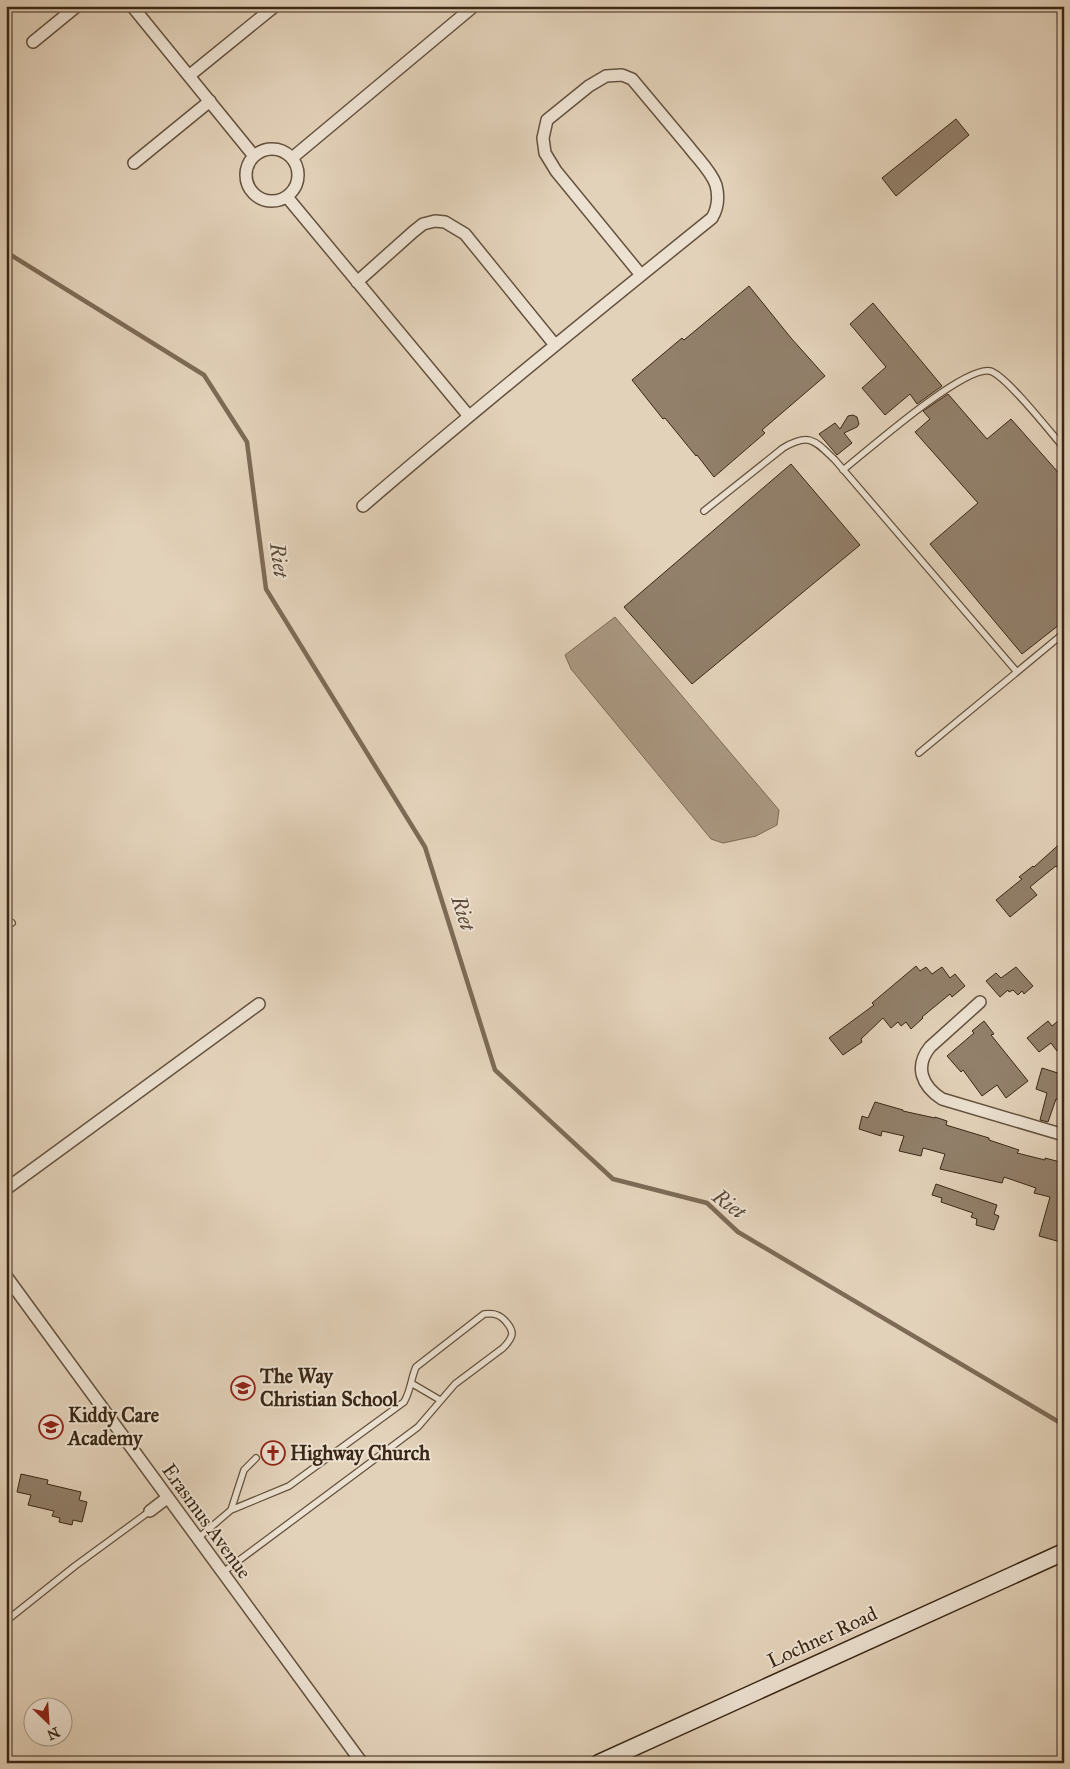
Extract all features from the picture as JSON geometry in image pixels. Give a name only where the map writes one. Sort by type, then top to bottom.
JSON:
[{"type":"street","points":[[33,42],[77,6]]},
{"type":"street","points":[[132,6],[254,156]]},
{"type":"street","points":[[190,76],[275,6]]},
{"type":"street","points":[[292,158],[474,6]]},
{"type":"street","points":[[363,506],[468,415],[712,218],[716,211],[717,192],[711,175],[632,79],[622,75],[606,76],[589,86],[547,120],[543,138],[545,153],[556,171],[641,275]]},
{"type":"street","points":[[134,163],[210,101]]},
{"type":"street","points":[[272,149],[284,152],[292,158],[297,167],[298,181],[293,191],[278,201],[266,201],[258,198],[246,181],[248,163],[254,156],[264,150],[272,149]]},
{"type":"street","points":[[286,197],[468,415]]},
{"type":"street","points":[[357,282],[423,224],[435,221],[446,222],[465,234],[555,345]]},
{"type":"street","points":[[980,1002],[923,1055],[922,1072],[927,1086],[942,1099],[1064,1135]]},
{"type":"street","points":[[6,1189],[259,1004]]},
{"type":"street","name":"Erasmus Avenue","points":[[6,1276],[362,1763]]},
{"type":"street","points":[[150,1511],[167,1498]]},
{"type":"street","name":"Lochner Road","points":[[599,1763],[1064,1552]]},
{"type":"lane","points":[[843,470],[951,386],[980,372],[989,371],[998,375],[1021,397],[1064,448]]},
{"type":"lane","points":[[704,511],[783,448],[796,440],[812,441],[819,445],[843,470],[1017,672]]},
{"type":"lane","points":[[919,753],[1064,633]]},
{"type":"lane","points":[[197,1539],[231,1510],[278,1491],[296,1480],[404,1402],[410,1392],[416,1367],[484,1314],[492,1313],[498,1315],[510,1327],[512,1333],[510,1341],[455,1384],[418,1427],[222,1573]]},
{"type":"lane","points":[[411,1383],[440,1400]]},
{"type":"lane","points":[[231,1510],[244,1470],[256,1458]]},
{"type":"lane","points":[[6,1622],[75,1566],[150,1511]]},
{"type":"shaded area","points":[[615,617],[779,810],[777,825],[756,836],[723,843],[711,839],[571,669],[565,655]]},
{"type":"building","points":[[956,119],[969,135],[896,196],[882,178]]},
{"type":"building","points":[[749,286],[825,376],[762,430],[765,433],[714,477],[665,418],[663,419],[632,380]]},
{"type":"building","points":[[873,303],[942,386],[917,404],[910,394],[885,415],[862,388],[886,367],[850,324]]},
{"type":"building","points":[[948,394],[987,439],[1011,419],[1064,479],[1064,621],[1022,654],[930,544],[978,503],[915,432],[930,419],[923,411]]},
{"type":"building","points":[[853,415],[857,417],[859,424],[857,427],[844,433],[852,443],[837,455],[819,434],[835,423],[840,429],[848,416]]},
{"type":"building","points":[[791,464],[860,545],[692,684],[624,607]]},
{"type":"building","points":[[1064,840],[1064,873],[1056,866],[1047,873],[1030,887],[1037,895],[1010,917],[996,900],[1022,879],[1019,877],[1034,867]]},
{"type":"building","points":[[916,966],[920,971],[926,967],[932,974],[942,967],[950,978],[955,974],[965,986],[952,997],[950,994],[922,1017],[911,1029],[906,1022],[901,1026],[898,1022],[891,1028],[883,1018],[861,1039],[862,1042],[843,1055],[829,1038],[874,1005],[872,1003]]},
{"type":"building","points":[[1016,967],[1033,986],[1024,994],[1022,991],[1018,995],[1013,990],[1009,992],[1008,990],[1000,997],[986,981],[996,973],[1001,978]]},
{"type":"building","points":[[1064,1016],[1064,1046],[1057,1051],[1051,1043],[1039,1052],[1027,1038],[1048,1021],[1052,1026]]},
{"type":"building","points":[[984,1021],[994,1034],[991,1035],[1028,1081],[1006,1098],[997,1085],[982,1096],[963,1070],[961,1072],[947,1056],[974,1033],[972,1031]]},
{"type":"building","points":[[1042,1068],[1064,1075],[1064,1101],[1056,1099],[1048,1122],[1040,1120],[1047,1093],[1036,1089]]},
{"type":"building","points":[[875,1102],[903,1111],[947,1121],[946,1125],[989,1138],[989,1140],[1019,1150],[1017,1153],[1064,1163],[1064,1243],[1039,1236],[1050,1197],[1034,1193],[1036,1188],[1004,1177],[1002,1183],[940,1169],[945,1154],[923,1148],[921,1156],[899,1151],[904,1136],[882,1131],[881,1136],[859,1129],[862,1116],[868,1118]]},
{"type":"building","points":[[936,1184],[997,1205],[994,1214],[999,1216],[994,1230],[976,1225],[977,1219],[971,1217],[973,1213],[941,1202],[942,1198],[932,1195]]},
{"type":"building","points":[[21,1474],[48,1480],[47,1484],[81,1492],[79,1500],[87,1502],[82,1522],[73,1520],[72,1525],[59,1522],[60,1518],[52,1516],[54,1511],[28,1505],[31,1495],[17,1492]]},
{"type":"waterway","name":"Riet","points":[[6,252],[204,375],[247,442],[266,589],[425,847],[495,1070],[613,1179],[707,1203],[738,1232],[1064,1425]]},
{"type":"place","name":"The Way Christian School","points":[[243,1388]]},
{"type":"place","name":"Kiddy Care Academy","points":[[51,1427]]},
{"type":"place","name":"Highway Church","points":[[273,1453]]}]
